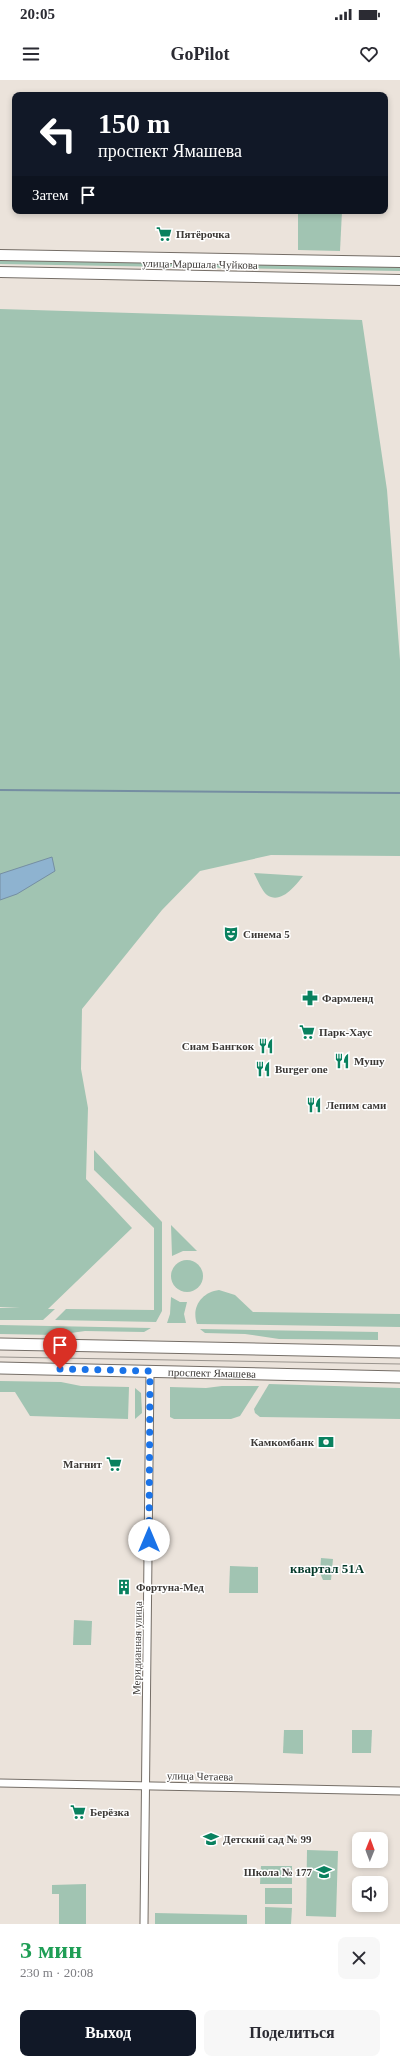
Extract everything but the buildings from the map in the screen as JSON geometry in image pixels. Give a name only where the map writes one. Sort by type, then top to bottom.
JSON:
[{"type":"main road","name":"улица Маршала Чуйкова","points":[[0,255],[400,262]]},
{"type":"main road","name":"улица Маршала Чуйкова","points":[[0,272],[400,280]]},
{"type":"main road","points":[[0,1344],[400,1352]]},
{"type":"main road","name":"проспект Ямашева","points":[[0,1368],[400,1377]]},
{"type":"street","name":"Меридианная улица","points":[[144,1924],[150,1371]]},
{"type":"street","name":"улица Четаева","points":[[0,1783],[400,1791]]},
{"type":"green space","points":[[298,214],[342,214],[340,251],[298,250]]},
{"type":"green space","points":[[0,260],[400,267],[400,271],[0,264]]},
{"type":"green space","points":[[0,309],[362,320],[387,490],[400,660],[400,856],[271,855],[200,871],[162,910],[82,1009],[81,1069],[88,1108],[86,1179],[132,1228],[48,1309],[55,1309],[43,1320],[0,1320],[0,1308],[20,1308],[0,1307]]},
{"type":"green space","points":[[254,873],[303,876],[288,893],[278,898],[267,895],[263,891]]},
{"type":"green space","points":[[94,1150],[162,1222],[162,1311],[156,1322],[55,1320],[66,1309],[154,1310],[154,1228],[94,1170]]},
{"type":"green space","points":[[171,1225],[197,1251],[183,1251],[172,1256]]},
{"type":"green space","points":[[184,1260],[190,1260],[199,1264],[203,1276],[199,1288],[190,1292],[184,1292],[175,1288],[171,1279],[171,1273],[175,1264]]},
{"type":"green space","points":[[219,1290],[235,1295],[253,1312],[400,1314],[400,1327],[197,1324],[196,1312],[199,1301],[213,1291]]},
{"type":"green space","points":[[171,1297],[180,1302],[187,1302],[184,1314],[186,1323],[167,1323],[170,1314]]},
{"type":"green space","points":[[0,1325],[151,1328],[144,1332],[85,1331],[57,1335],[0,1334]]},
{"type":"green space","points":[[200,1329],[378,1332],[378,1340],[279,1339],[245,1334],[205,1333]]},
{"type":"green space","points":[[0,1381],[61,1382],[81,1386],[129,1387],[128,1419],[30,1416],[15,1392],[0,1392]]},
{"type":"green space","points":[[269,1384],[400,1388],[400,1419],[260,1417],[255,1413],[254,1409]]},
{"type":"green space","points":[[222,1386],[259,1386],[240,1416],[231,1419],[174,1419],[170,1417],[170,1387],[206,1388]]},
{"type":"green space","points":[[135,1388],[141,1393],[142,1413],[135,1419]]},
{"type":"green space","points":[[321,1558],[333,1559],[331,1580],[323,1580],[320,1573]]},
{"type":"green space","points":[[230,1566],[258,1567],[258,1593],[229,1593]]},
{"type":"green space","points":[[74,1620],[92,1621],[91,1645],[73,1645]]},
{"type":"green space","points":[[284,1730],[303,1730],[303,1754],[283,1753]]},
{"type":"green space","points":[[352,1730],[372,1730],[371,1753],[352,1753]]},
{"type":"green space","points":[[307,1850],[338,1851],[336,1917],[306,1916]]},
{"type":"green space","points":[[261,1866],[292,1866],[292,1884],[260,1884]]},
{"type":"green space","points":[[86,1884],[86,1924],[59,1924],[59,1894],[52,1894],[52,1885]]},
{"type":"green space","points":[[265,1888],[292,1888],[292,1904],[265,1904]]},
{"type":"green space","points":[[265,1907],[292,1908],[291,1924],[265,1924]]},
{"type":"green space","points":[[155,1913],[247,1915],[247,1924],[155,1924]]},
{"type":"water","points":[[52,857],[55,871],[17,894],[0,900],[0,874]]},
{"type":"waterway","points":[[0,790],[400,793]]},
{"type":"tram line","points":[[0,1357],[400,1364]]},
{"type":"place","name":"Пятёрочка","points":[[164,234]]},
{"type":"place","name":"Синема 5","points":[[231,934]]},
{"type":"place","name":"Фармленд","points":[[310,998]]},
{"type":"place","name":"Парк-Хаус","points":[[307,1032]]},
{"type":"place","name":"Сиам Бангкок","points":[[266,1046]]},
{"type":"place","name":"Мушу","points":[[342,1061]]},
{"type":"place","name":"Burger one","points":[[263,1069]]},
{"type":"place","name":"Лепим сами","points":[[314,1105]]},
{"type":"place","name":"Камкомбанк","points":[[326,1442]]},
{"type":"place","name":"Магнит","points":[[114,1464]]},
{"type":"place","name":"Фортуна-Мед","points":[[124,1587]]},
{"type":"place","name":"Берёзка","points":[[78,1812]]},
{"type":"place","name":"Детский сад № 99","points":[[211,1839]]},
{"type":"place","name":"Школа № 177","points":[[324,1872]]},
{"type":"district","name":"квартал 51А","points":[[327,1568]]},
{"type":"route","points":[[60,1369],[150,1371],[149,1540]]}]
